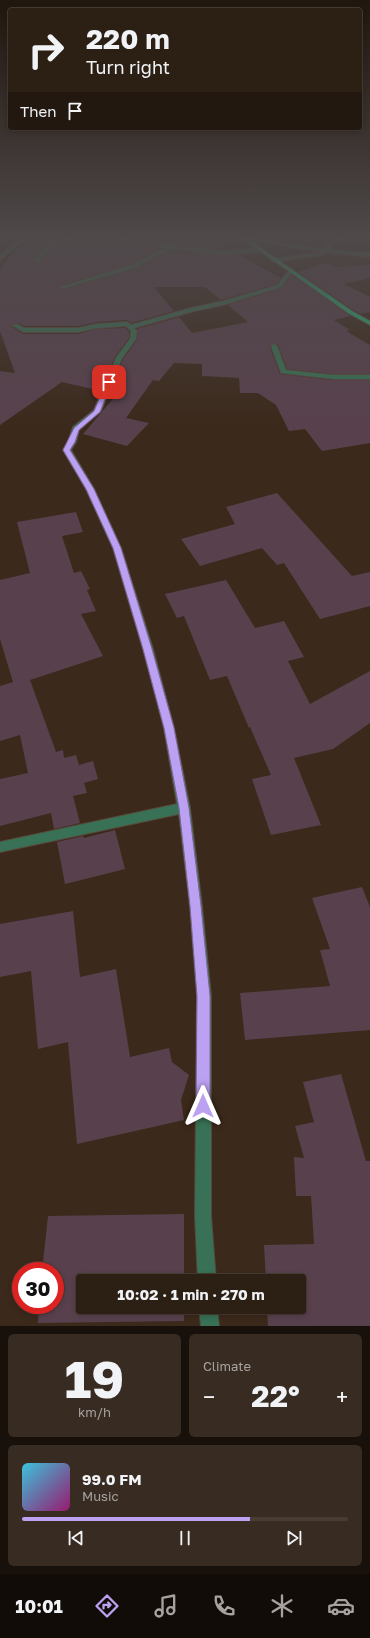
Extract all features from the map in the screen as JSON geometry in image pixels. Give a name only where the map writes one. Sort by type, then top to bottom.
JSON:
[{"type":"main road","points":[[334,301],[350,312],[370,323]]},
{"type":"street","points":[[130,327],[193,309],[232,301]]},
{"type":"street","points":[[14,325],[23,330],[78,330],[97,326],[127,324],[134,331],[133,339],[118,358],[97,412],[76,429],[72,442],[66,450],[90,489],[117,548],[148,649],[169,728],[184,808],[196,906],[204,996],[203,1216],[207,1274]]},
{"type":"street","points":[[274,346],[283,372],[333,377],[370,377]]},
{"type":"street","points":[[0,847],[184,808]]},
{"type":"street","points":[[209,1314],[210,1326]]},
{"type":"building","points":[[0,301],[166,301],[174,311],[131,323],[127,320],[97,322],[78,326],[24,326],[18,323],[12,324],[11,326],[23,334],[78,334],[97,329],[125,328],[129,332],[129,338],[115,357],[101,391],[62,382],[0,425],[0,371],[15,373],[0,331]]},
{"type":"building","points":[[241,301],[329,301],[351,316],[334,320],[350,330],[346,331],[370,345],[370,374],[333,374],[287,369],[278,345],[273,343],[270,347],[280,374],[333,380],[370,380],[370,443],[322,451],[305,429],[289,431],[276,405],[258,393],[240,393],[239,378],[202,376],[202,364],[174,363],[159,381],[153,380],[126,418],[149,423],[127,446],[83,434],[117,394],[110,393],[123,359],[137,340],[137,329],[179,317],[192,333],[248,322],[228,305]]},
{"type":"building","points":[[340,301],[370,301],[370,312],[361,314]]},
{"type":"building","points":[[277,493],[352,576],[370,572],[370,606],[320,619],[284,563],[277,565],[262,548],[200,566],[181,539],[235,524],[226,507]]},
{"type":"building","points":[[76,512],[83,532],[62,536],[74,573],[81,571],[90,589],[87,590],[96,611],[81,614],[103,656],[30,680],[56,752],[63,750],[64,758],[76,755],[79,765],[93,761],[98,779],[84,783],[87,793],[73,796],[80,823],[54,829],[51,813],[0,826],[0,779],[28,773],[20,735],[0,741],[0,686],[13,682],[0,639],[0,580],[30,573],[17,522]]},
{"type":"building","points":[[226,580],[255,628],[284,621],[304,657],[288,661],[310,704],[370,671],[370,723],[333,749],[294,758],[321,825],[271,835],[252,779],[271,775],[250,727],[249,728],[227,676],[210,680],[184,616],[177,618],[165,594]]},
{"type":"building","points":[[115,830],[125,869],[65,884],[57,842],[83,836],[84,838]]},
{"type":"building","points":[[362,887],[370,907],[370,1030],[245,1040],[240,993],[330,986],[320,950],[330,949],[312,898]]},
{"type":"building","points":[[73,911],[80,977],[116,969],[130,1057],[169,1048],[172,1062],[189,1075],[181,1100],[184,1120],[77,1144],[68,1042],[38,1049],[31,971],[0,977],[0,924]]},
{"type":"building","points":[[341,1074],[366,1161],[370,1161],[370,1326],[268,1326],[267,1314],[306,1314],[306,1274],[266,1274],[264,1245],[314,1244],[311,1196],[296,1196],[294,1157],[304,1158],[295,1126],[314,1122],[303,1082]]},
{"type":"building","points":[[184,1214],[184,1274],[76,1274],[76,1314],[184,1314],[184,1321],[38,1323],[38,1314],[64,1314],[64,1262],[43,1262],[48,1216]]},
{"type":"route","points":[[109,382],[97,412],[76,429],[72,442],[66,450],[90,489],[117,548],[148,649],[169,728],[184,808],[196,906],[204,996],[203,1106]]}]
